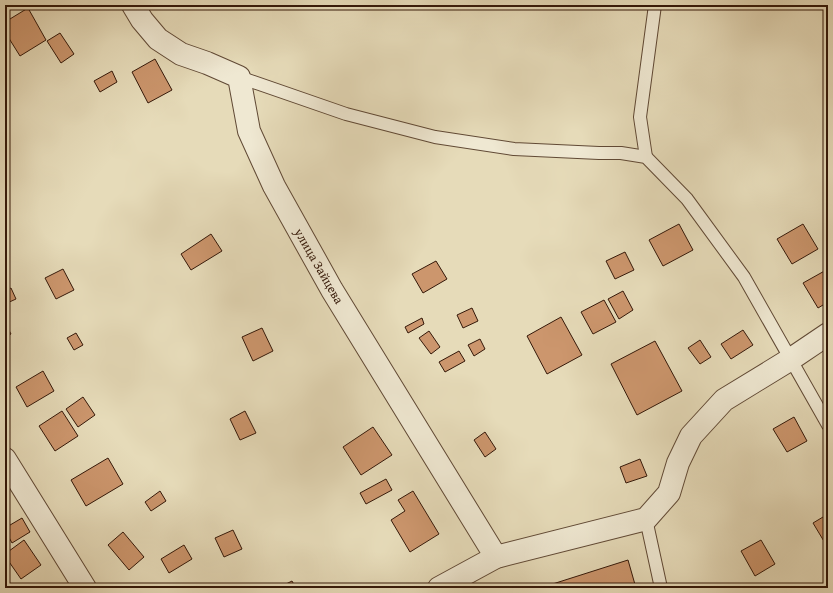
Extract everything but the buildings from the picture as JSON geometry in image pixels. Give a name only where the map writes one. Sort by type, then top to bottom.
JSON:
[{"type":"street","points":[[133,5],[142,20],[158,39],[182,54],[239,77]]},
{"type":"street","name":"улица Зайцева","points":[[239,77],[249,131],[274,186],[332,290],[496,557]]},
{"type":"street","points":[[439,588],[496,557],[646,519],[669,493],[678,463],[691,436],[724,400],[828,334]]},
{"type":"street","points":[[5,459],[85,588]]},
{"type":"lane","points":[[655,5],[640,117],[646,157],[687,199],[744,277],[828,425]]},
{"type":"lane","points":[[239,77],[346,114],[435,137],[514,149],[599,154],[620,153],[646,157]]},
{"type":"lane","points":[[646,519],[661,588]]}]
